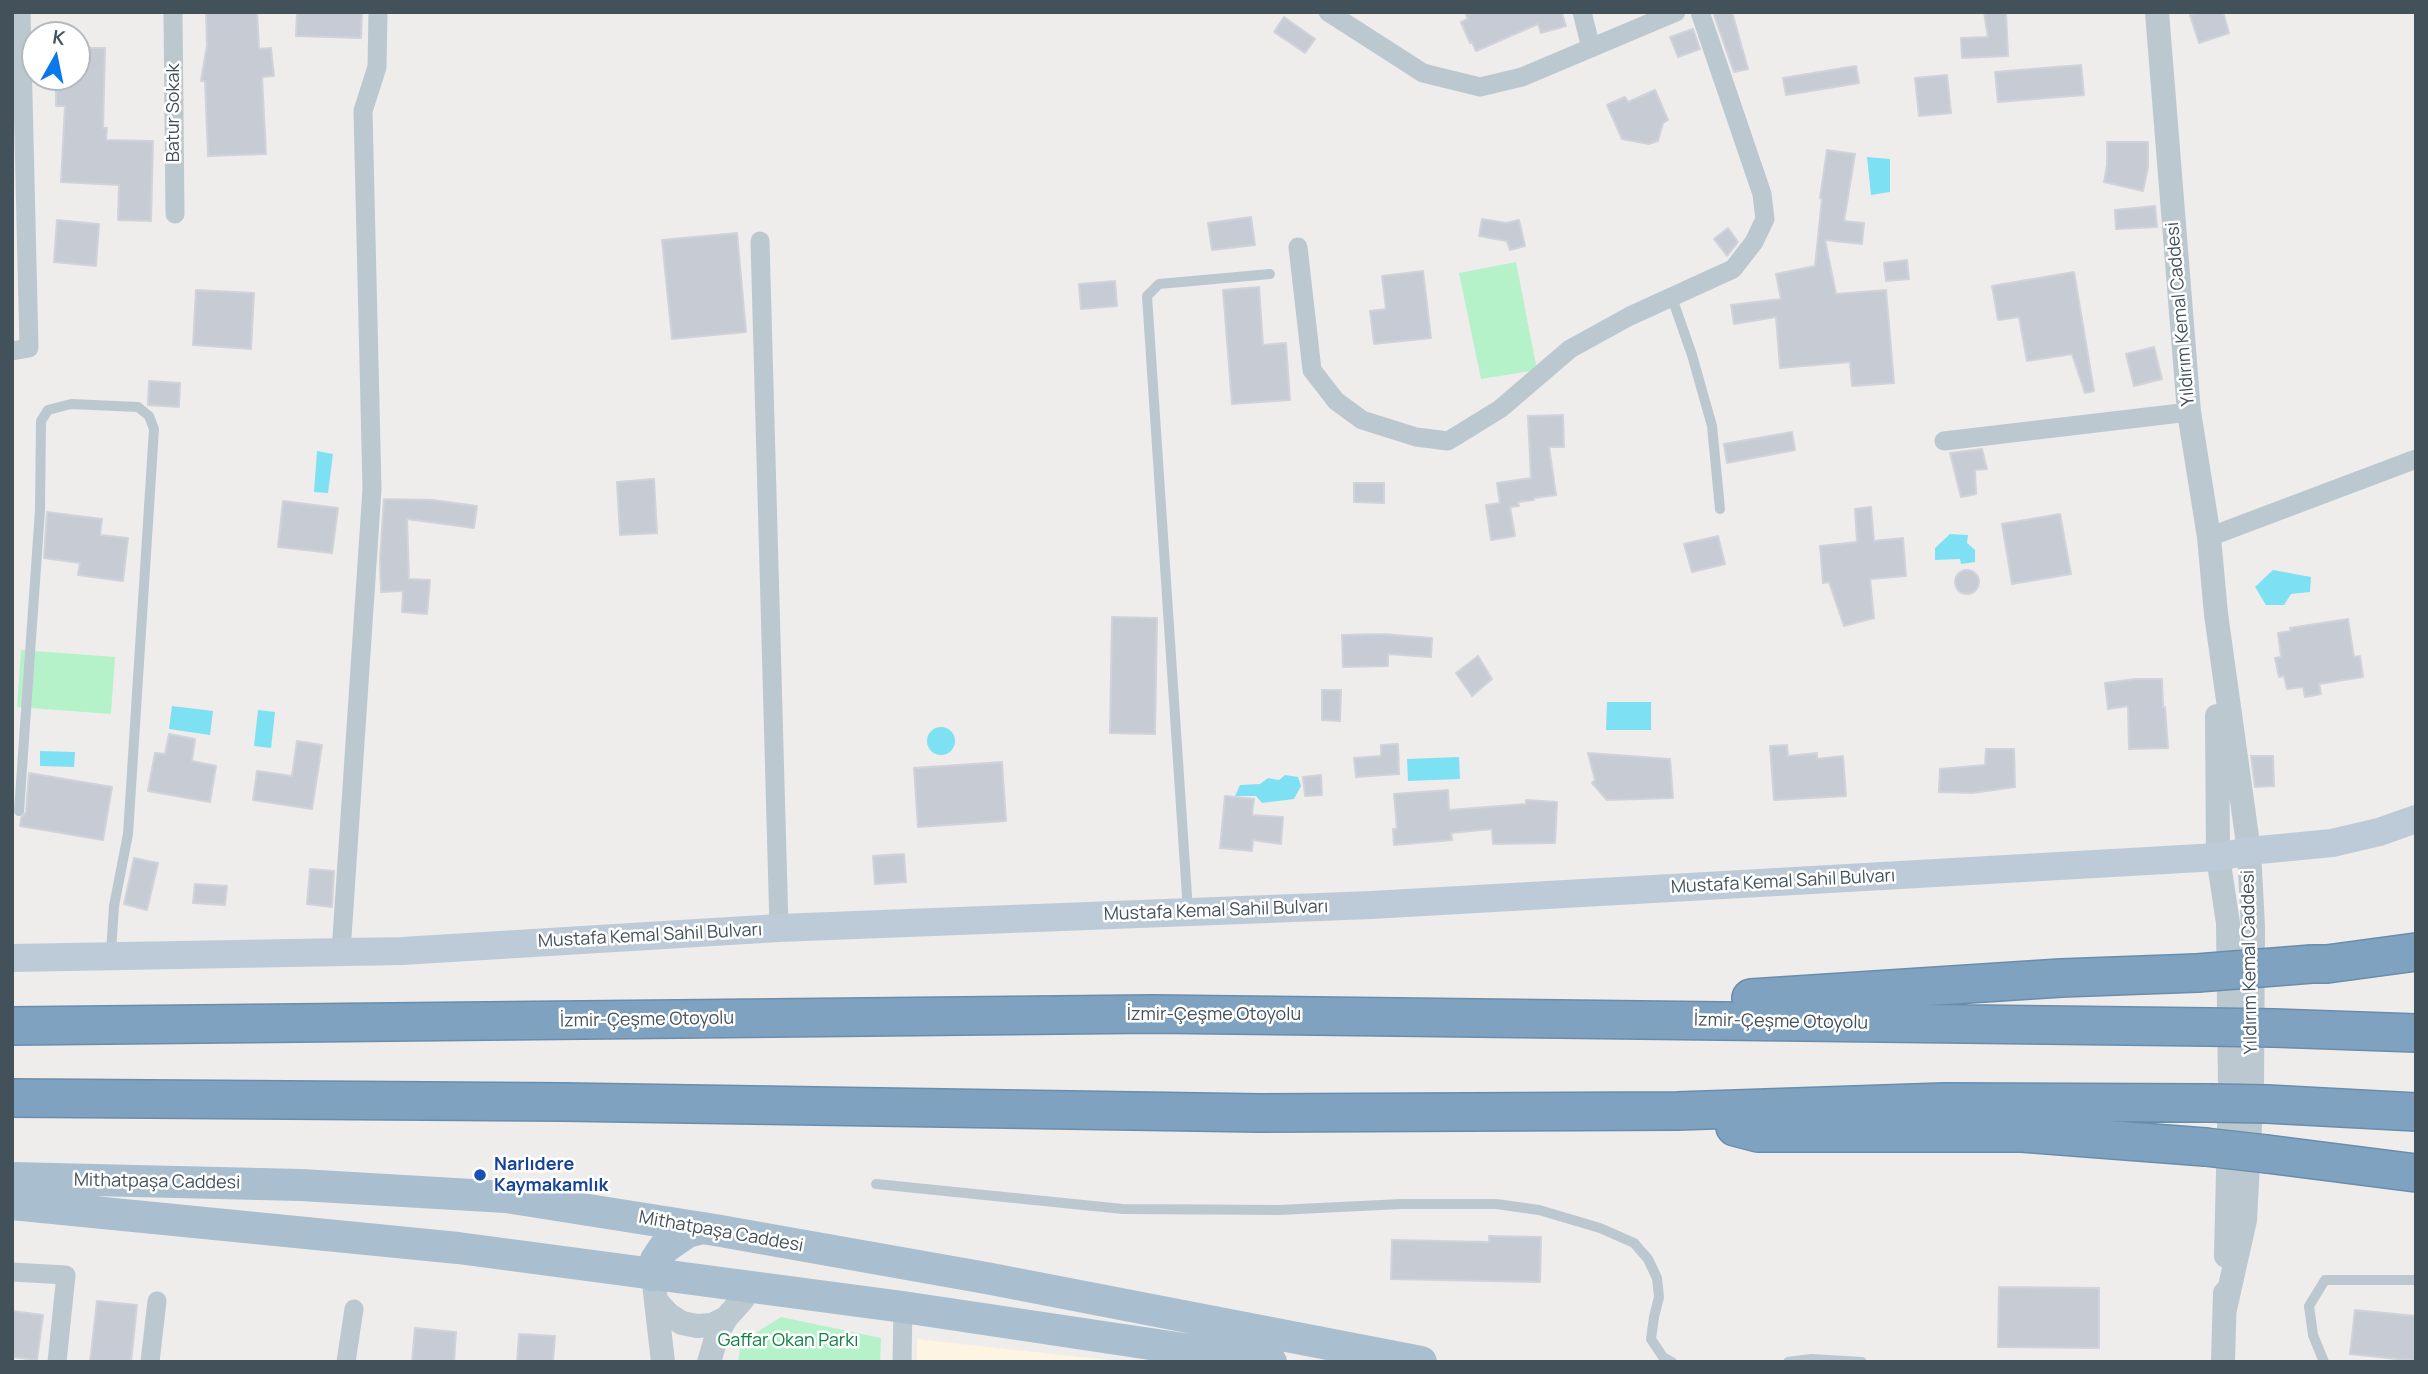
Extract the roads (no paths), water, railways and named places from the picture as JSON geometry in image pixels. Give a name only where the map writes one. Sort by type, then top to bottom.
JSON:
[{"type":"highway","points":[[1153,1014],[1822,995],[2061,978],[2197,973],[2327,964],[2416,951]]},
{"type":"highway","name":"İzmir-Çeşme Otoyolu","points":[[12,1026],[1153,1014],[2274,1028],[2416,1034]]},
{"type":"highway","points":[[12,1098],[549,1102],[1260,1113],[1676,1111],[1944,1102],[2209,1103],[2416,1112]]},
{"type":"highway","points":[[1676,1111],[1758,1133],[2022,1133],[2205,1147],[2416,1173]]},
{"type":"main road","name":"Mustafa Kemal Sahil Bulvarı","points":[[12,958],[415,950],[779,928],[1371,905],[2218,856],[2332,843],[2379,832],[2416,819]]},
{"type":"main road","name":"Mithatpaşa Caddesi","points":[[12,1178],[301,1185],[506,1197],[709,1229],[986,1278],[1422,1362]]},
{"type":"main road","name":"Mithatpaşa Caddesi","points":[[12,1204],[458,1248],[655,1289],[747,1287],[903,1307],[1151,1352],[1271,1362]]},
{"type":"main road","points":[[655,1289],[656,1260],[664,1248],[687,1232],[709,1229],[729,1239],[744,1260],[747,1287]]},
{"type":"street","points":[[20,349],[21,12]]},
{"type":"street","name":"Batur Sokak","points":[[173,12],[175,214]]},
{"type":"street","points":[[341,952],[372,489],[363,111],[377,67],[378,12]]},
{"type":"street","points":[[1328,12],[1423,73],[1480,87],[1522,77],[1676,12]]},
{"type":"street","points":[[1582,12],[1591,48]]},
{"type":"street","points":[[1298,247],[1312,370],[1336,401],[1362,421],[1416,437],[1448,441],[1500,409],[1570,349],[1630,316],[1733,269],[1755,242],[1766,219],[1762,194],[1700,12]]},
{"type":"street","name":"Yıldırım Kemal Caddesi","points":[[2157,12],[2189,412],[2209,537],[2216,614],[2249,851],[2253,954],[2252,1089],[2246,1207],[2225,1310]]},
{"type":"street","points":[[760,241],[779,928]]},
{"type":"street","points":[[1944,441],[2189,412]]},
{"type":"street","points":[[2209,537],[2416,458]]},
{"type":"street","name":"Yıldırım Kemal Caddesi","points":[[2216,614],[2218,856],[2228,923],[2230,1088],[2223,1362]]},
{"type":"street","points":[[12,1272],[66,1275],[57,1362]]},
{"type":"street","points":[[709,1362],[726,1318],[743,1299],[747,1287]]},
{"type":"street","points":[[655,1289],[669,1315],[682,1323],[712,1325],[726,1318]]},
{"type":"street","points":[[655,1289],[663,1362]]},
{"type":"street","points":[[150,1362],[157,1301]]},
{"type":"street","points":[[902,1362],[903,1307]]},
{"type":"street","points":[[346,1362],[354,1309]]},
{"type":"lane","points":[[1188,912],[1147,296],[1159,284],[1270,274]]},
{"type":"lane","points":[[1672,298],[1712,426],[1720,509]]},
{"type":"lane","points":[[19,811],[40,510],[41,421],[48,410],[71,404],[138,407],[149,416],[154,429],[128,834],[114,906],[110,956]]},
{"type":"lane","points":[[876,1184],[1123,1209],[1279,1210],[1455,1204],[1539,1210],[1600,1228],[1634,1243],[1648,1259],[1657,1278],[1659,1297],[1651,1339],[1663,1357],[1672,1362]]},
{"type":"lane","points":[[2324,1362],[2313,1335],[2309,1306],[2325,1280],[2416,1280]]},
{"type":"lane","points":[[1788,1362],[1811,1359],[1861,1362]]},
{"type":"water","points":[[1867,157],[1890,159],[1890,192],[1871,195]]},
{"type":"water","points":[[317,451],[333,454],[328,493],[314,492]]},
{"type":"water","points":[[1950,534],[1968,535],[1967,543],[1975,550],[1975,562],[1961,564],[1960,559],[1935,560],[1935,548]]},
{"type":"water","points":[[2273,570],[2311,577],[2310,592],[2291,594],[2284,605],[2266,605],[2255,587]]},
{"type":"water","points":[[1607,702],[1651,702],[1651,730],[1606,730]]},
{"type":"water","points":[[172,706],[213,711],[210,735],[169,729]]},
{"type":"water","points":[[258,710],[275,712],[271,748],[254,746]]},
{"type":"water","points":[[941,727],[951,731],[955,741],[951,751],[941,755],[931,751],[927,741],[931,731]]},
{"type":"water","points":[[40,751],[75,752],[74,767],[40,766]]},
{"type":"water","points":[[1459,757],[1460,779],[1408,781],[1407,759]]},
{"type":"water","points":[[1285,775],[1298,777],[1301,786],[1294,799],[1262,803],[1256,796],[1235,796],[1240,785],[1260,784],[1268,778],[1279,780]]},
{"type":"place","name":"Narlıdere Kaymakamlık","points":[[480,1175]]},
{"type":"park label","name":"Gaffar Okan Parkı","points":[[788,1341]]}]
